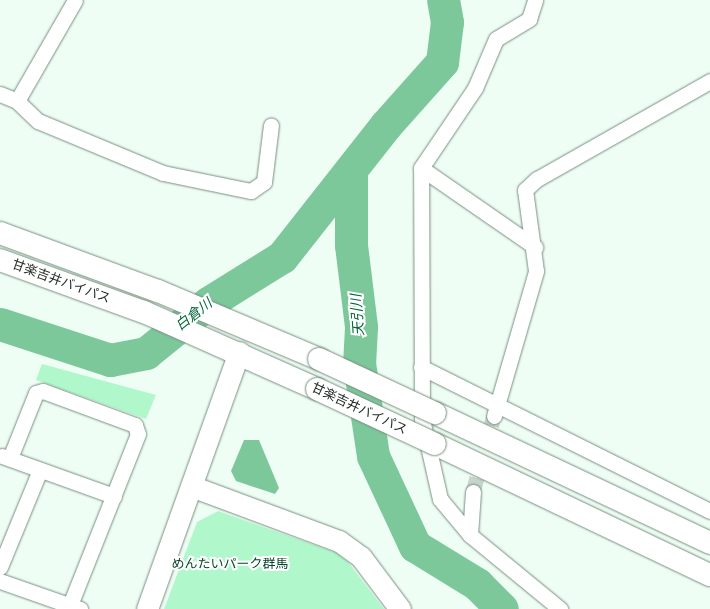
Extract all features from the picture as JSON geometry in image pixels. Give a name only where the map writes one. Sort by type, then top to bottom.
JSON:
[{"type":"highway","name":"甘楽吉井バイパス","points":[[0,233],[158,291],[319,359],[710,543]]},
{"type":"highway","name":"甘楽吉井バイパス","points":[[0,260],[144,312],[239,352],[710,575]]},
{"type":"street","points":[[17,101],[75,0]]},
{"type":"street","points":[[535,0],[529,19],[496,39],[475,88],[421,168],[422,418],[440,500],[470,535],[560,609]]},
{"type":"street","points":[[495,411],[536,271],[535,247],[524,205],[525,190],[537,179],[710,82]]},
{"type":"street","points":[[0,94],[17,101],[38,121],[163,173],[251,191],[264,182],[271,125]]},
{"type":"street","points":[[421,168],[535,247]]},
{"type":"street","points":[[147,609],[239,352]]},
{"type":"street","points":[[421,367],[495,411],[710,511]]},
{"type":"street","points":[[0,581],[75,607],[114,496],[138,434],[135,425],[128,422],[43,391],[36,393],[5,457],[114,496]]},
{"type":"street","points":[[0,567],[40,470]]},
{"type":"street","points":[[191,486],[339,540],[361,557],[400,609]]},
{"type":"street","points":[[470,535],[473,492]]},
{"type":"green space","points":[[42,364],[156,395],[146,419],[36,380]]},
{"type":"green space","name":"めんたいパーク群馬","points":[[218,511],[337,553],[348,562],[384,609],[164,609],[197,522]]},
{"type":"shaded area","points":[[244,440],[259,440],[279,488],[275,494],[236,481],[231,471]]},
{"type":"waterway","name":"白倉川","points":[[0,324],[110,360],[146,353],[208,303],[282,257],[385,126],[442,62],[447,22],[443,0]]},
{"type":"waterway","name":"天引川","points":[[351,174],[351,245],[361,327],[359,363],[373,456],[415,546],[477,584],[502,609]]},
{"type":"tunnel","points":[[473,492],[494,416]]}]
